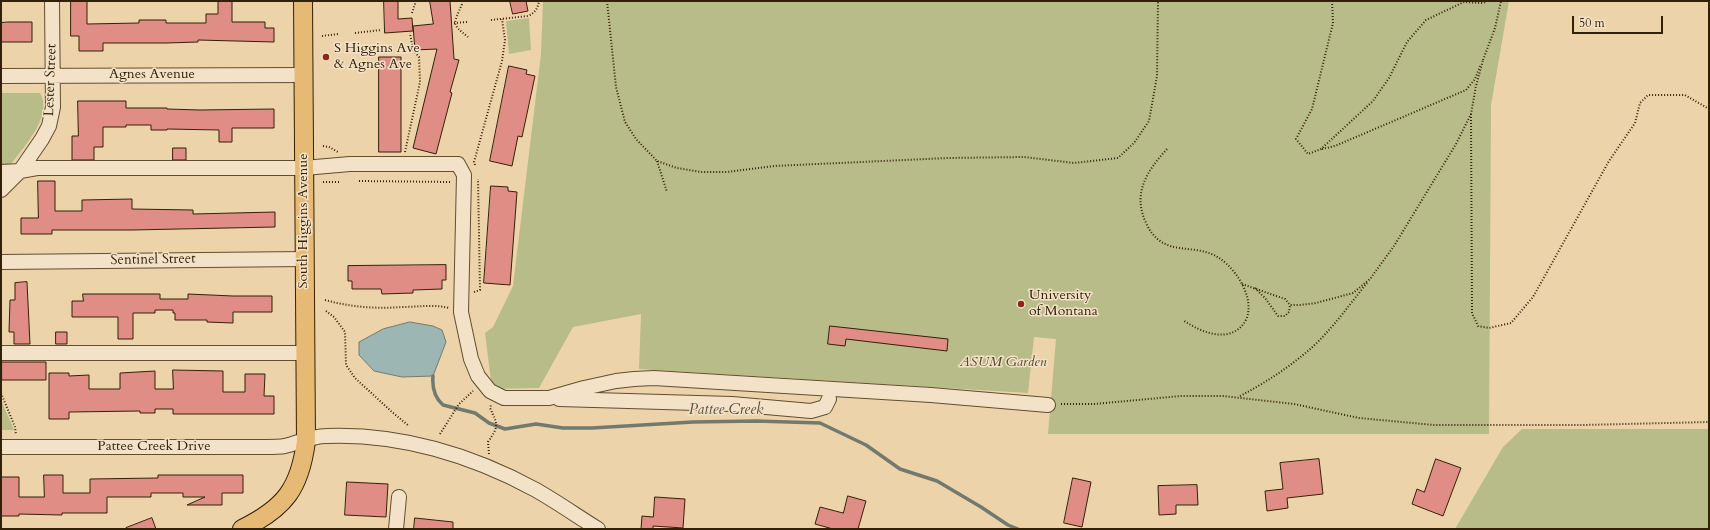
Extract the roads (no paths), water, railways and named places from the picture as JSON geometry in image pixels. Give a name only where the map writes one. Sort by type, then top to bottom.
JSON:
[{"type":"main road","name":"South Higgins Avenue","points":[[242,529],[265,517],[275,509],[292,490],[298,479],[303,463],[306,440],[303,1]]},
{"type":"street","name":"Lester Street","points":[[1,190],[20,171],[49,126],[53,108],[52,1]]},
{"type":"street","name":"Agnes Avenue","points":[[1,76],[304,75]]},
{"type":"street","points":[[1,172],[37,168],[304,168],[350,164],[458,164],[464,175],[462,312],[471,359],[478,376],[490,390],[504,398],[732,404],[811,411],[826,407],[829,399]]},
{"type":"street","name":"Sentinel Street","points":[[1,262],[305,259]]},
{"type":"street","points":[[1,353],[305,353]]},
{"type":"street","points":[[549,398],[562,393],[616,381],[654,378],[931,395],[1048,405]]},
{"type":"street","name":"Pattee Creek Drive","points":[[1,447],[283,447],[316,437],[325,436],[362,435],[385,438],[428,447],[476,462],[536,490],[598,529]]},
{"type":"street","points":[[396,529],[399,497]]},
{"type":"water","points":[[410,322],[433,326],[442,330],[446,342],[433,376],[402,377],[374,371],[359,355],[359,342],[383,329]]},
{"type":"waterway","name":"Pattee Creek","points":[[433,376],[435,392],[443,405],[475,413],[489,423],[505,429],[536,424],[563,428],[592,428],[693,422],[756,421],[820,423],[866,445],[900,469],[937,481],[1008,525],[1018,529]]},
{"type":"place","name":"S Higgins Ave & Agnes Ave","points":[[326,57]]},
{"type":"place","name":"University of Montana","points":[[1021,304]]},
{"type":"park label","name":"ASUM Garden","points":[[1003,363]]}]
